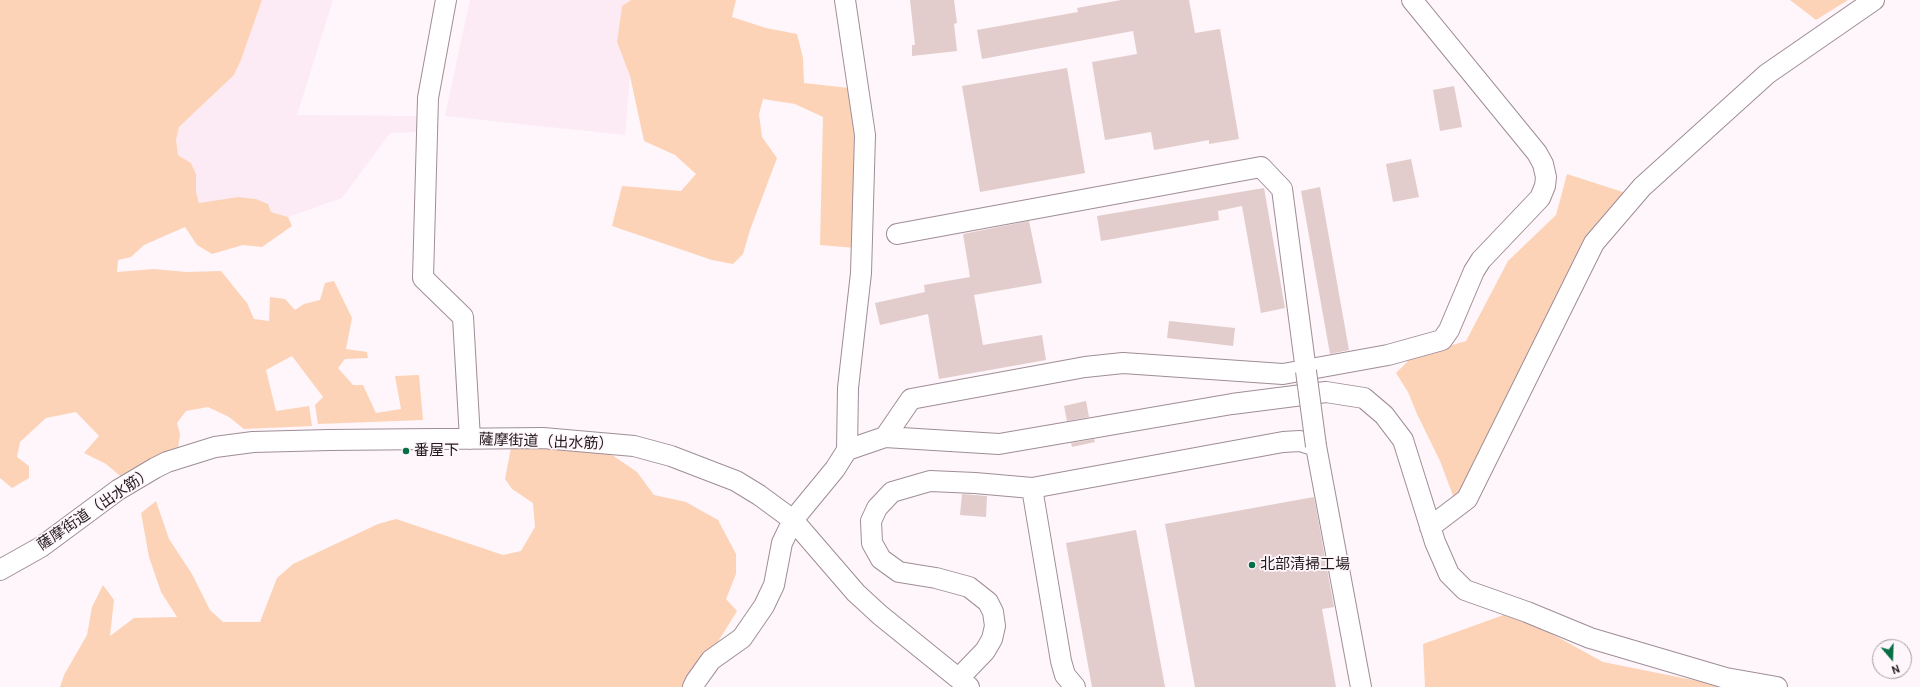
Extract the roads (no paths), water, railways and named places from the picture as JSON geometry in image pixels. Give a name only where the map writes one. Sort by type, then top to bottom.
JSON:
[{"type":"street","points":[[446,0],[428,98],[423,278],[463,317],[470,439]]},
{"type":"street","points":[[693,687],[696,680],[711,660],[742,638],[764,606],[774,585],[782,543],[793,520],[835,470],[847,450],[848,388],[861,273],[865,135],[845,0]]},
{"type":"street","points":[[885,437],[911,399],[1085,367],[1123,363],[1283,374],[1388,355],[1442,340],[1449,330],[1474,271],[1481,260],[1540,198],[1545,186],[1544,170],[1537,153],[1412,0]]},
{"type":"street","points":[[1430,527],[1467,500],[1491,455],[1594,243],[1642,187],[1767,74],[1874,0]]},
{"type":"street","points":[[897,234],[1261,167],[1282,189],[1316,446],[1361,687]]},
{"type":"street","points":[[847,450],[885,437],[999,444],[1289,396],[1326,392],[1364,398],[1384,415],[1403,440],[1430,527],[1450,574],[1465,590],[1527,612],[1590,638],[1726,678],[1777,687]]},
{"type":"street","name":"薩摩街道（出水筋）","points":[[0,570],[41,547],[118,490],[155,468],[167,462],[215,447],[253,442],[470,439],[571,440],[634,446],[652,450],[736,481],[793,520],[866,602],[964,683]]},
{"type":"street","points":[[964,683],[992,639],[995,626],[993,612],[988,602],[969,587],[936,578],[899,572],[888,566],[881,559],[872,543],[871,521],[876,508],[892,492],[930,481],[1032,488],[1283,442],[1300,441],[1316,446]]},
{"type":"street","points":[[1032,488],[1061,661],[1065,675],[1075,687]]},
{"type":"place","name":"番屋下","points":[[406,451]]},
{"type":"place","name":"北部清掃工場","points":[[1252,565]]}]
